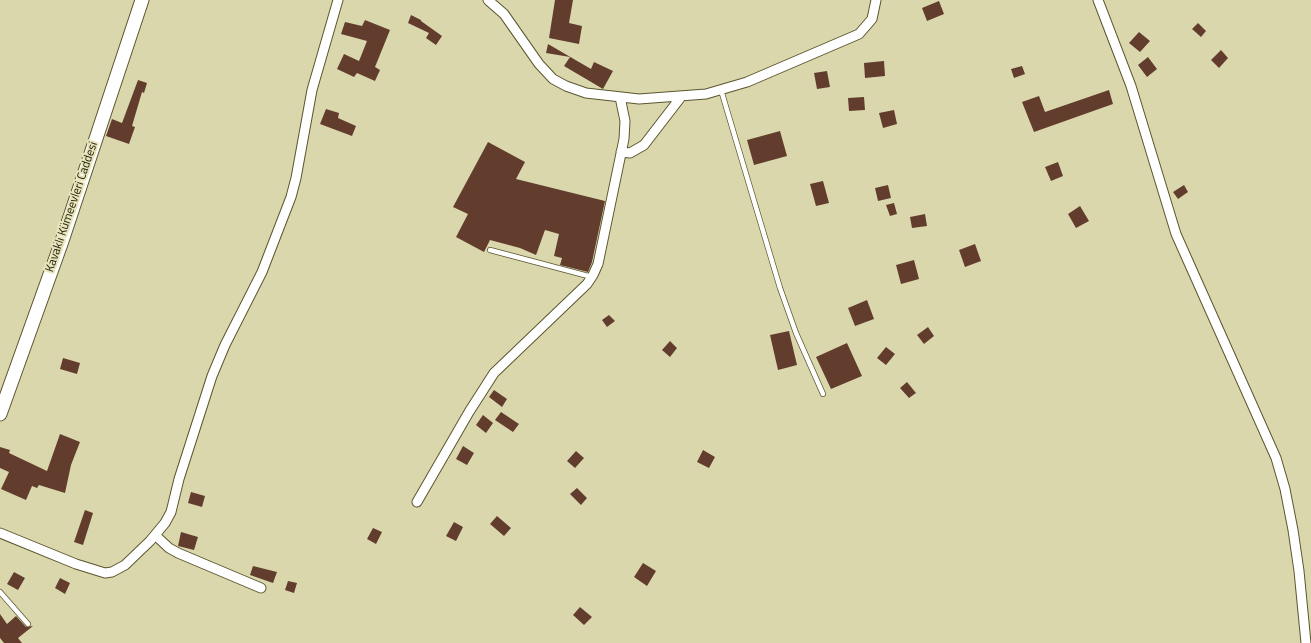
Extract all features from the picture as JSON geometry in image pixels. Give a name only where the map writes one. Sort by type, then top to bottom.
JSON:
[{"type":"street","name":"Kavaklı Kümeevleri Caddesi","points":[[0,414],[2,399],[64,234],[142,0]]},
{"type":"street","points":[[0,533],[76,564],[105,573],[112,572],[125,565],[155,535],[171,512],[179,479],[218,360],[262,272],[291,197],[296,178],[312,90],[338,0]]},
{"type":"street","points":[[488,0],[504,14],[539,64],[553,79],[577,90],[639,99],[681,97],[721,90],[747,82],[859,34],[872,19],[876,0]]},
{"type":"street","points":[[1098,0],[1131,86],[1159,185],[1176,234],[1276,458],[1285,489],[1293,530],[1299,571],[1306,643]]},
{"type":"street","points":[[417,502],[494,373],[592,277],[598,264],[621,152],[625,121],[620,97]]},
{"type":"street","points":[[621,152],[630,152],[644,145],[681,97]]},
{"type":"street","points":[[155,535],[168,548],[260,588]]},
{"type":"lane","points":[[721,90],[780,288],[796,333],[823,394]]},
{"type":"lane","points":[[490,250],[592,277]]},
{"type":"lane","points":[[0,592],[28,624]]},
{"type":"building","points":[[555,0],[573,0],[569,23],[582,26],[579,44],[549,38]]},
{"type":"building","points":[[939,1],[944,14],[927,21],[922,8]]},
{"type":"building","points":[[411,15],[421,20],[442,36],[436,45],[426,38],[429,33],[408,23]]},
{"type":"building","points":[[365,20],[390,30],[375,67],[380,70],[375,81],[357,73],[354,77],[337,69],[344,54],[359,61],[367,41],[341,34],[345,22],[362,26]]},
{"type":"building","points":[[1198,23],[1206,31],[1201,37],[1192,29]]},
{"type":"building","points":[[1139,32],[1150,41],[1140,52],[1129,43]]},
{"type":"building","points":[[548,44],[591,69],[594,62],[613,71],[603,89],[564,66],[570,57],[546,53]]},
{"type":"building","points":[[1221,50],[1228,58],[1219,68],[1211,60]]},
{"type":"building","points":[[1148,57],[1157,69],[1147,77],[1138,65]]},
{"type":"building","points":[[884,61],[885,76],[865,78],[864,63]]},
{"type":"building","points":[[1022,66],[1025,74],[1014,78],[1011,69]]},
{"type":"building","points":[[827,71],[830,87],[817,89],[814,73]]},
{"type":"building","points":[[138,80],[147,83],[144,93],[142,92],[132,126],[135,127],[129,144],[106,136],[112,119],[122,123]]},
{"type":"building","points":[[1109,90],[1113,104],[1034,132],[1022,102],[1039,96],[1045,112]]},
{"type":"building","points":[[864,97],[865,110],[849,111],[848,98]]},
{"type":"building","points":[[326,109],[339,113],[338,118],[356,126],[352,136],[320,124]]},
{"type":"building","points":[[894,110],[897,124],[883,128],[879,113]]},
{"type":"building","points":[[780,131],[787,156],[754,165],[747,140]]},
{"type":"building","points":[[488,142],[525,162],[516,179],[605,201],[592,262],[588,272],[560,265],[562,258],[554,256],[559,234],[545,230],[536,255],[520,248],[490,240],[484,252],[456,237],[468,214],[453,207]]},
{"type":"building","points":[[1058,162],[1063,176],[1051,181],[1045,167]]},
{"type":"building","points":[[823,181],[829,203],[816,206],[810,184]]},
{"type":"building","points":[[888,185],[891,198],[878,201],[875,188]]},
{"type":"building","points":[[1184,185],[1188,192],[1178,199],[1173,192]]},
{"type":"building","points":[[894,203],[897,214],[890,216],[886,205]]},
{"type":"building","points":[[1080,206],[1089,221],[1076,228],[1068,214]]},
{"type":"building","points":[[925,214],[927,226],[912,228],[910,217]]},
{"type":"building","points":[[975,244],[981,261],[965,267],[959,250]]},
{"type":"building","points":[[914,260],[919,279],[901,284],[896,265]]},
{"type":"building","points":[[867,300],[874,319],[855,326],[848,308]]},
{"type":"building","points":[[609,315],[615,321],[607,327],[602,320]]},
{"type":"building","points":[[928,327],[934,336],[924,344],[917,335]]},
{"type":"building","points":[[789,331],[797,365],[778,370],[770,335]]},
{"type":"building","points":[[670,341],[677,348],[670,357],[662,350]]},
{"type":"building","points":[[847,343],[862,376],[831,389],[816,357]]},
{"type":"building","points":[[886,347],[895,354],[886,365],[877,358]]},
{"type":"building","points":[[63,358],[80,363],[77,374],[60,369]]},
{"type":"building","points":[[907,382],[916,393],[909,398],[900,388]]},
{"type":"building","points":[[494,390],[507,399],[502,407],[489,397]]},
{"type":"building","points":[[501,412],[519,424],[513,432],[495,420]]},
{"type":"building","points":[[483,415],[493,423],[486,433],[476,425]]},
{"type":"building","points":[[60,434],[80,442],[71,465],[65,493],[39,485],[37,488],[32,486],[26,500],[1,489],[9,472],[0,468],[0,447],[10,450],[9,453],[47,471]]},
{"type":"building","points":[[463,446],[474,453],[467,465],[456,459]]},
{"type":"building","points":[[703,450],[715,457],[709,468],[697,462]]},
{"type":"building","points":[[576,451],[584,458],[575,468],[567,461]]},
{"type":"building","points":[[577,488],[587,498],[581,505],[570,494]]},
{"type":"building","points":[[191,492],[205,496],[202,507],[188,503]]},
{"type":"building","points":[[85,510],[93,513],[83,545],[74,542]]},
{"type":"building","points":[[497,516],[511,528],[504,536],[490,524]]},
{"type":"building","points":[[454,522],[463,527],[456,541],[446,536]]},
{"type":"building","points":[[373,528],[382,532],[376,544],[367,539]]},
{"type":"building","points":[[181,532],[198,537],[194,550],[178,546]]},
{"type":"building","points":[[643,563],[656,571],[647,586],[634,577]]},
{"type":"building","points":[[253,566],[277,572],[273,583],[250,575]]},
{"type":"building","points":[[14,572],[25,578],[18,590],[7,584]]},
{"type":"building","points":[[60,578],[70,583],[65,594],[55,588]]},
{"type":"building","points":[[288,581],[297,583],[294,593],[285,590]]},
{"type":"building","points":[[580,607],[592,617],[584,625],[573,615]]},
{"type":"building","points":[[0,614],[7,624],[16,616],[26,627],[33,626],[18,638],[22,643],[4,643],[0,638]]}]
